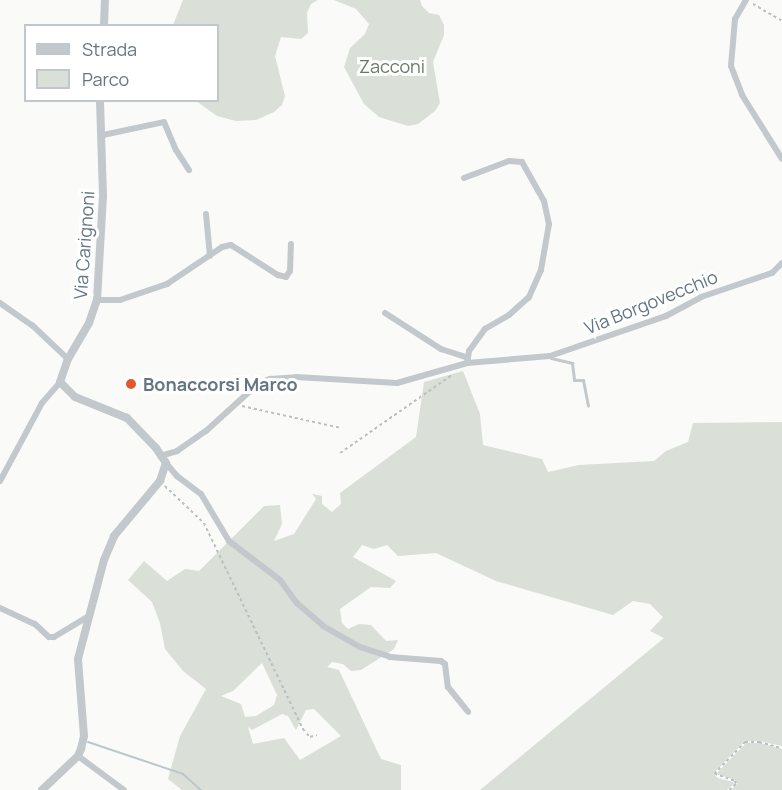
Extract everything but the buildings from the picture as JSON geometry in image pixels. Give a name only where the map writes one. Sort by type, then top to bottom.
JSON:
[{"type":"street","points":[[104,24],[105,0]]},
{"type":"street","points":[[747,0],[735,19],[731,66],[742,95],[782,159]]},
{"type":"street","name":"Via Carignoni","points":[[60,382],[68,359],[89,323],[97,300],[103,196],[103,135],[100,102]]},
{"type":"street","points":[[103,135],[164,122],[176,150],[189,170]]},
{"type":"street","points":[[385,313],[441,349],[468,361],[469,351],[485,329],[509,315],[530,297],[541,270],[549,225],[544,201],[522,162],[508,161],[464,178]]},
{"type":"street","points":[[206,214],[210,255]]},
{"type":"street","points":[[97,300],[120,300],[167,284],[222,247],[231,245],[278,275],[286,277],[290,271],[291,244]]},
{"type":"street","name":"Via Borgovecchio","points":[[160,456],[177,451],[237,405],[259,383],[270,379],[296,377],[397,383],[468,361],[550,356],[666,316],[701,297],[772,273],[782,263]]},
{"type":"street","points":[[0,303],[32,325],[68,359]]},
{"type":"street","points":[[0,481],[42,403],[60,382],[75,397],[127,418],[156,448],[177,476],[201,494],[229,541],[280,580],[297,603],[323,626],[360,647],[390,657],[441,661],[445,664],[448,687],[468,712]]},
{"type":"street","points":[[42,790],[78,756],[84,736],[78,658],[104,560],[114,536],[160,481],[166,463]]},
{"type":"street","points":[[0,608],[36,624],[49,637],[54,637],[89,616]]},
{"type":"street","points":[[78,756],[124,790]]},
{"type":"lane","points":[[550,356],[555,360],[567,360],[572,363],[574,380],[583,380],[588,406]]},
{"type":"path","points":[[747,0],[782,21]]},
{"type":"path","points":[[340,453],[452,375]]},
{"type":"path","points":[[237,405],[341,428]]},
{"type":"path","points":[[160,481],[204,523],[303,729],[310,736],[317,735]]},
{"type":"path","points":[[729,790],[736,784],[734,781],[714,774],[745,742],[759,742],[782,748]]},
{"type":"green space","points":[[183,0],[318,0],[311,4],[307,13],[308,33],[301,39],[281,37],[275,56],[285,96],[282,105],[274,112],[256,120],[236,121],[217,116],[197,102],[219,102],[219,24],[173,24]]},
{"type":"green space","name":"Zacconi","points":[[334,0],[420,0],[429,13],[439,15],[444,25],[444,35],[433,62],[440,103],[435,111],[418,124],[408,126],[379,117],[364,104],[344,67],[350,48],[365,34],[369,24],[356,9]]},
{"type":"green space","points":[[463,371],[480,414],[483,445],[542,459],[548,472],[579,465],[654,461],[666,451],[688,442],[693,423],[782,422],[782,746],[759,741],[745,741],[713,774],[718,778],[733,782],[734,784],[727,790],[480,790],[664,638],[650,631],[663,617],[650,604],[633,601],[613,615],[496,581],[436,553],[398,556],[387,545],[374,549],[362,545],[353,557],[396,581],[390,588],[371,587],[340,609],[342,623],[348,629],[359,624],[371,625],[386,641],[398,640],[394,649],[361,670],[351,671],[343,664],[332,662],[327,667],[339,670],[381,759],[401,765],[401,790],[182,790],[168,779],[180,736],[206,689],[183,671],[165,649],[160,623],[152,602],[128,580],[144,561],[167,581],[185,569],[199,571],[264,506],[280,505],[282,524],[274,541],[294,534],[316,499],[312,494],[322,496],[322,504],[332,512],[341,504],[340,493],[416,437],[424,382]],"holes":[[[262,663],[277,695],[274,705],[256,716],[245,717],[241,704],[221,696],[233,691]],[[314,709],[341,736],[300,760],[284,738],[253,744],[248,727],[252,730],[282,714],[288,716],[296,730],[306,710]]]},
{"type":"green space","points":[[746,743],[759,743],[782,749],[782,790],[731,790],[737,784],[735,780],[716,774]]},
{"type":"waterway","points":[[88,742],[183,774],[201,790]]},
{"type":"place","name":"Bonaccorsi Marco","points":[[131,384]]}]
